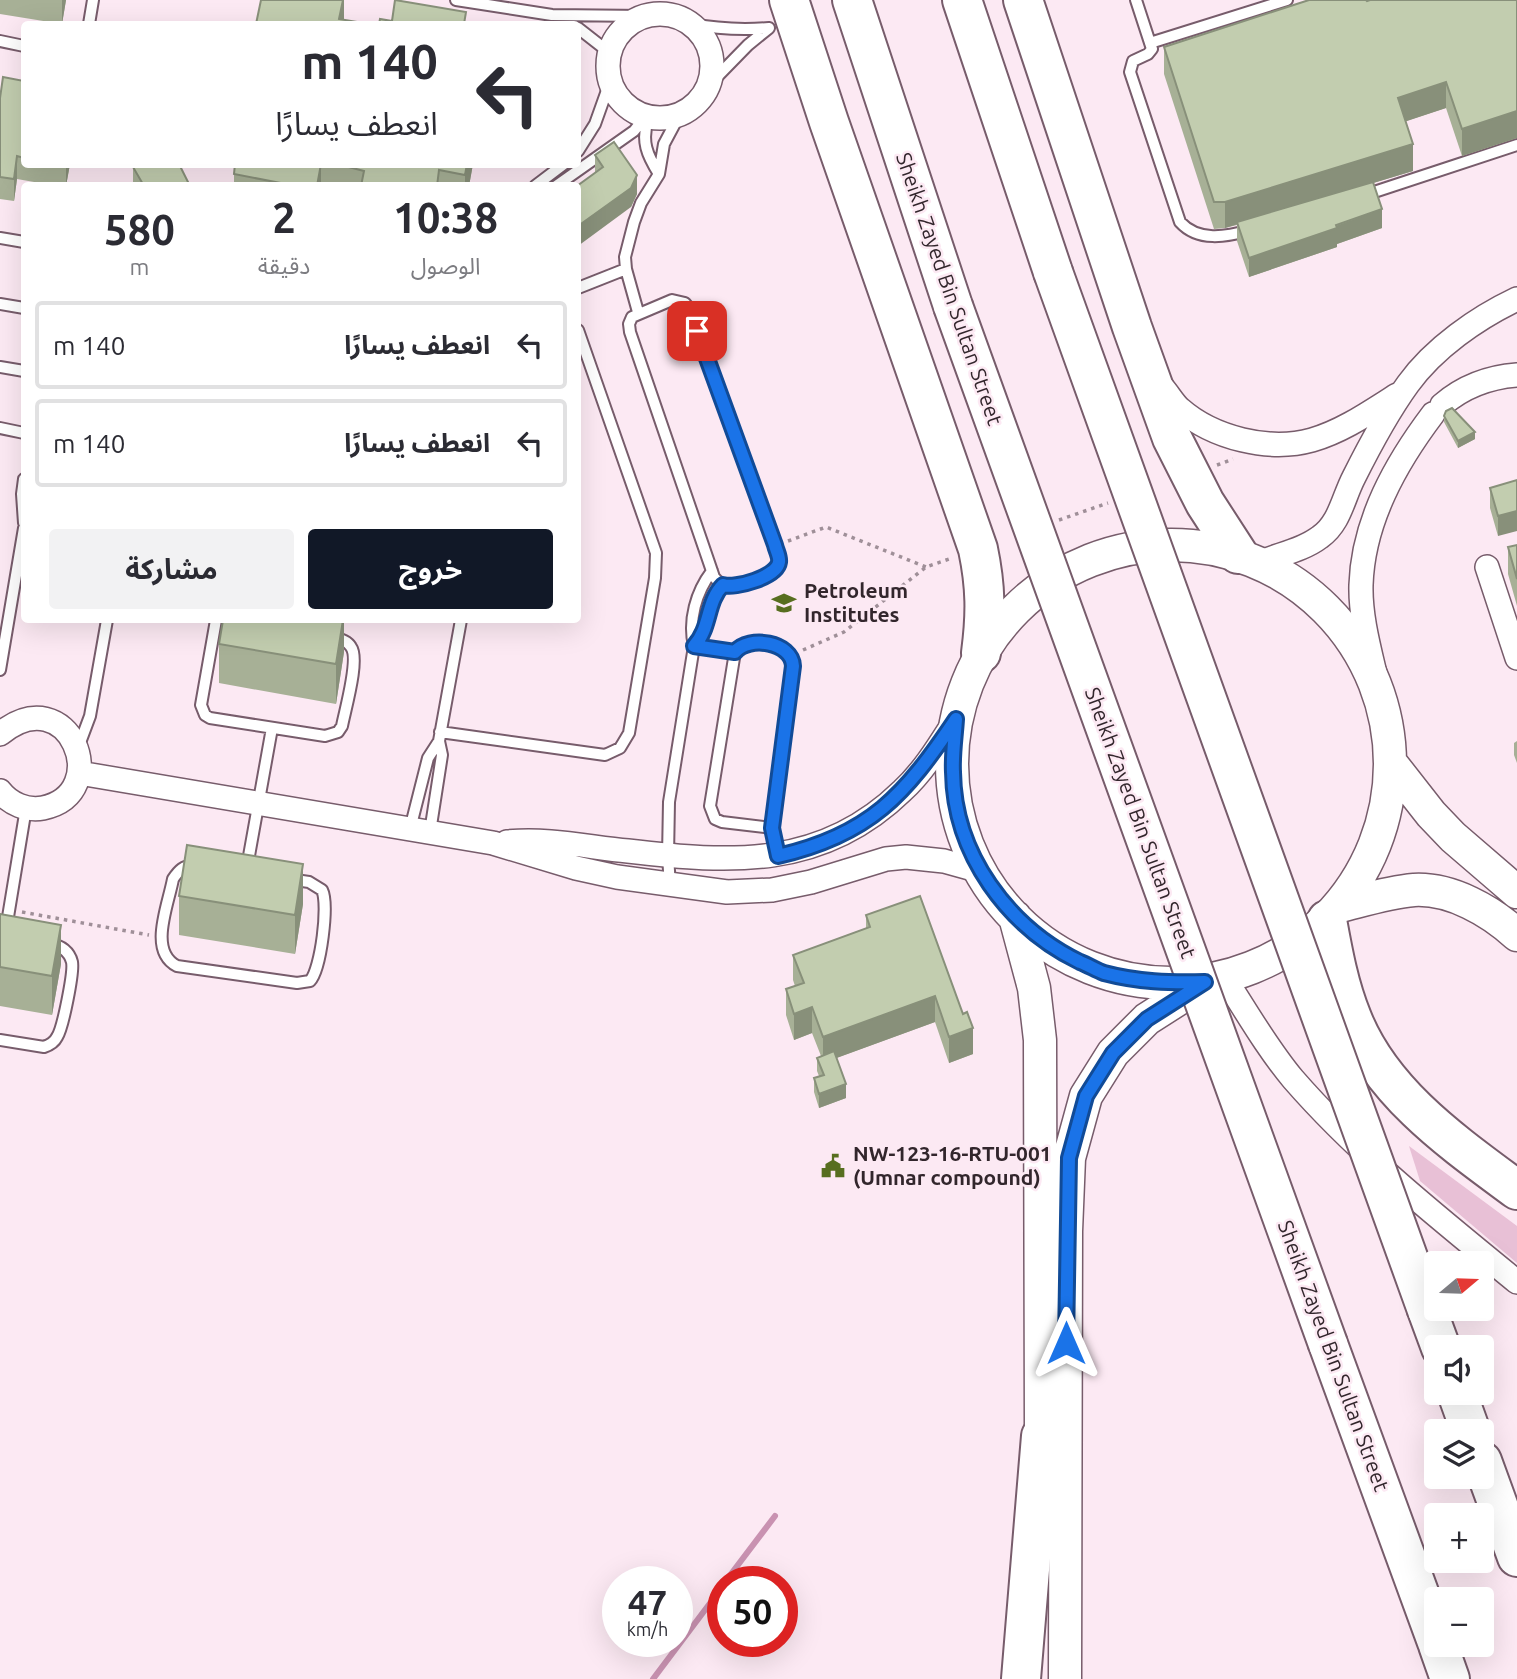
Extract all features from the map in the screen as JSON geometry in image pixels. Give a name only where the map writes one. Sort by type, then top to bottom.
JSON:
[{"type":"highway","points":[[789,0],[978,549],[985,584],[981,653]]},
{"type":"highway","name":"Sheikh Zayed Bin Sultan Street","points":[[852,0],[953,306],[1424,1607]]},
{"type":"highway","points":[[962,0],[1053,272],[1436,1335]]},
{"type":"highway","points":[[1023,0],[1132,327],[1172,438],[1205,503],[1250,558]]},
{"type":"highway","points":[[1333,913],[1337,977],[1353,1021],[1375,1061],[1414,1107],[1455,1144],[1517,1190]]},
{"type":"highway","points":[[1021,1679],[1041,1436]]},
{"type":"highway","points":[[1040,1679],[1041,1436]]},
{"type":"highway","points":[[1492,1489],[1517,1557]]},
{"type":"highway","name":"Sheikh Zayed Bin Sultan Street","points":[[1442,1657],[1450,1679]]},
{"type":"main road","points":[[1065,1679],[1066,1245],[1069,1158],[1086,1096],[1113,1053],[1147,1019],[1214,979],[1280,956],[1333,913],[1368,863],[1385,814],[1391,763],[1380,696],[1353,641],[1313,595],[1250,558],[1190,544],[1140,545],[1092,558],[1048,581],[1011,613],[981,653],[965,688],[956,719],[953,774],[960,822],[980,871],[995,894],[1015,917],[1055,950],[1102,972],[1153,983],[1214,979]]},
{"type":"main road","points":[[1391,763],[1453,837],[1517,892]]},
{"type":"main road","points":[[1333,913],[1416,890],[1441,892],[1478,906],[1517,935]]},
{"type":"main road","points":[[1015,917],[1034,988],[1040,1040],[1041,1436]]},
{"type":"street","points":[[688,0],[691,24]]},
{"type":"street","points":[[654,10],[677,16],[691,24],[701,33],[712,59],[708,86],[692,108],[664,118],[647,117],[624,104],[610,82],[608,62],[622,30],[654,10]]},
{"type":"street","points":[[1250,558],[1320,537],[1335,521],[1352,480],[1391,408],[1409,382],[1468,328],[1517,299]]},
{"type":"street","points":[[1132,327],[1156,379],[1179,408],[1201,424],[1238,440],[1278,444],[1310,440],[1344,428],[1403,392]]},
{"type":"street","points":[[1380,696],[1364,618],[1361,587],[1363,558],[1385,490],[1406,450],[1451,397],[1478,383],[1517,375]]},
{"type":"street","points":[[1487,567],[1517,658]]},
{"type":"street","points":[[0,734],[12,724],[27,718],[43,718],[58,724],[70,734],[78,748],[80,761],[75,784],[60,801],[38,808],[26,808],[13,803],[0,791]]},
{"type":"street","points":[[494,843],[556,841],[668,856],[778,856],[824,843],[847,833],[877,814],[904,790],[956,719]]},
{"type":"street","points":[[79,773],[494,843],[576,868],[670,886],[727,892],[772,890],[811,882],[886,859],[906,857],[934,859],[980,871]]},
{"type":"street","points":[[1214,979],[1291,1076],[1329,1118],[1405,1189],[1517,1282]]},
{"type":"lane","points":[[90,21],[93,0]]},
{"type":"lane","points":[[456,0],[552,15],[654,10]]},
{"type":"lane","points":[[1136,0],[1151,52],[1133,61],[1130,72],[1180,222],[1191,230],[1222,237],[1265,225]]},
{"type":"lane","points":[[1150,43],[1287,0]]},
{"type":"lane","points":[[552,15],[565,21]]},
{"type":"lane","points":[[691,24],[742,30],[769,28],[748,45],[708,86]]},
{"type":"lane","points":[[581,30],[610,53]]},
{"type":"lane","points":[[0,41],[21,45]]},
{"type":"lane","points":[[581,146],[595,124],[610,82]]},
{"type":"lane","points":[[638,312],[625,257],[641,204],[659,174],[664,144],[670,128],[680,114]]},
{"type":"lane","points":[[647,117],[644,142],[659,174]]},
{"type":"lane","points":[[562,182],[634,131],[647,117]]},
{"type":"lane","points":[[1354,198],[1517,145]]},
{"type":"lane","points":[[540,182],[559,168]]},
{"type":"lane","points":[[0,238],[21,242]]},
{"type":"lane","points":[[581,287],[626,270]]},
{"type":"lane","points":[[672,300],[679,300],[689,307],[775,545],[779,563],[769,575],[735,587],[723,585],[714,577],[630,332],[629,324],[638,312],[672,300]]},
{"type":"lane","points":[[0,304],[21,308]]},
{"type":"lane","points":[[440,737],[605,755],[620,748],[629,733],[656,578],[656,553],[581,339]]},
{"type":"lane","points":[[0,367],[21,370]]},
{"type":"lane","points":[[0,428],[21,432]]},
{"type":"lane","points":[[0,670],[21,543]]},
{"type":"lane","points":[[670,886],[668,802],[694,646],[691,626],[702,586],[712,571]]},
{"type":"lane","points":[[694,646],[704,633],[713,598],[723,585]]},
{"type":"lane","points":[[78,748],[90,716],[106,623]]},
{"type":"lane","points":[[216,623],[202,710],[210,718],[332,736],[342,726],[354,653],[345,641],[323,636],[324,628]]},
{"type":"lane","points":[[420,830],[442,755],[440,737],[460,623]]},
{"type":"lane","points":[[772,828],[722,822],[715,818],[710,806],[735,652],[740,646],[753,642],[783,648],[791,655],[793,666],[772,828],[778,856]]},
{"type":"lane","points":[[694,646],[735,652]]},
{"type":"lane","points":[[246,873],[272,728]]},
{"type":"lane","points":[[420,830],[428,758],[440,737]]},
{"type":"lane","points":[[17,938],[2,936],[10,909],[26,808]]},
{"type":"lane","points":[[186,866],[309,882],[322,890],[326,904],[317,969],[310,981],[297,983],[177,967],[164,955],[161,938],[173,879],[178,871],[186,866]]},
{"type":"lane","points":[[0,1041],[44,1047],[56,1040],[60,1033],[73,968],[72,960],[68,953],[56,944],[30,940]]},
{"type":"path","points":[[1189,475],[1278,444]]},
{"type":"path","points":[[1052,523],[1115,501]]},
{"type":"path","points":[[775,545],[826,527],[926,567]]},
{"type":"path","points":[[791,655],[844,632],[926,567],[978,549]]},
{"type":"path","points":[[10,909],[161,938]]},
{"type":"shaded area","points":[[1409,1146],[1517,1226],[1517,1263],[1420,1181]]},
{"type":"building","points":[[261,0],[343,0],[339,19],[351,21],[257,21]]},
{"type":"building","points":[[395,0],[466,12],[464,21],[392,21]]},
{"type":"building","points":[[1309,0],[1517,0],[1517,111],[1462,129],[1446,82],[1398,98],[1413,144],[1225,202],[1214,202],[1164,47]]},
{"type":"building","points":[[3,77],[21,80],[21,157],[17,156],[14,179],[0,177],[0,98]]},
{"type":"building","points":[[614,142],[637,175],[631,188],[581,224],[581,183],[603,167],[595,155]]},
{"type":"building","points":[[134,168],[181,168],[188,182],[142,182]]},
{"type":"building","points":[[235,168],[320,168],[318,182],[275,182],[234,174]]},
{"type":"building","points":[[352,168],[466,168],[465,175],[439,170],[438,182],[362,182],[364,171]]},
{"type":"building","points":[[1373,182],[1382,209],[1336,225],[1337,228],[1249,258],[1237,222]]},
{"type":"building","points":[[1452,408],[1475,432],[1458,441],[1444,416],[1446,411]]},
{"type":"building","points":[[1517,480],[1517,511],[1498,516],[1490,488]]},
{"type":"building","points":[[1517,545],[1517,579],[1508,547]]},
{"type":"building","points":[[222,623],[343,623],[336,664],[219,644]]},
{"type":"building","points":[[187,845],[303,864],[295,915],[179,896]]},
{"type":"building","points":[[920,896],[963,1014],[967,1012],[973,1028],[949,1037],[935,996],[823,1037],[812,1007],[794,1014],[786,989],[804,983],[793,955],[870,927],[866,915]]},
{"type":"building","points":[[0,914],[61,925],[52,976],[0,967]]},
{"type":"building","points":[[834,1051],[846,1084],[819,1094],[814,1078],[824,1075],[817,1058]]},
{"type":"waterway","points":[[737,1566],[775,1516]]},
{"type":"waterway","points":[[653,1679],[707,1607]]},
{"type":"place","name":"Petroleum Institutes","points":[[784,603]]},
{"type":"place","name":"NW-123-16-RTU-001 (Umnar compound)","points":[[833,1166]]},
{"type":"route","points":[[697,331],[775,545],[779,563],[769,575],[735,587],[723,585],[710,605],[704,633],[694,646],[735,652],[740,646],[753,642],[783,648],[793,660],[772,828],[778,856],[824,843],[847,833],[877,814],[904,790],[956,719],[953,774],[960,822],[980,871],[1015,917],[1055,950],[1102,972],[1153,983],[1205,982],[1147,1019],[1113,1053],[1086,1096],[1069,1158],[1066,1343]]}]
